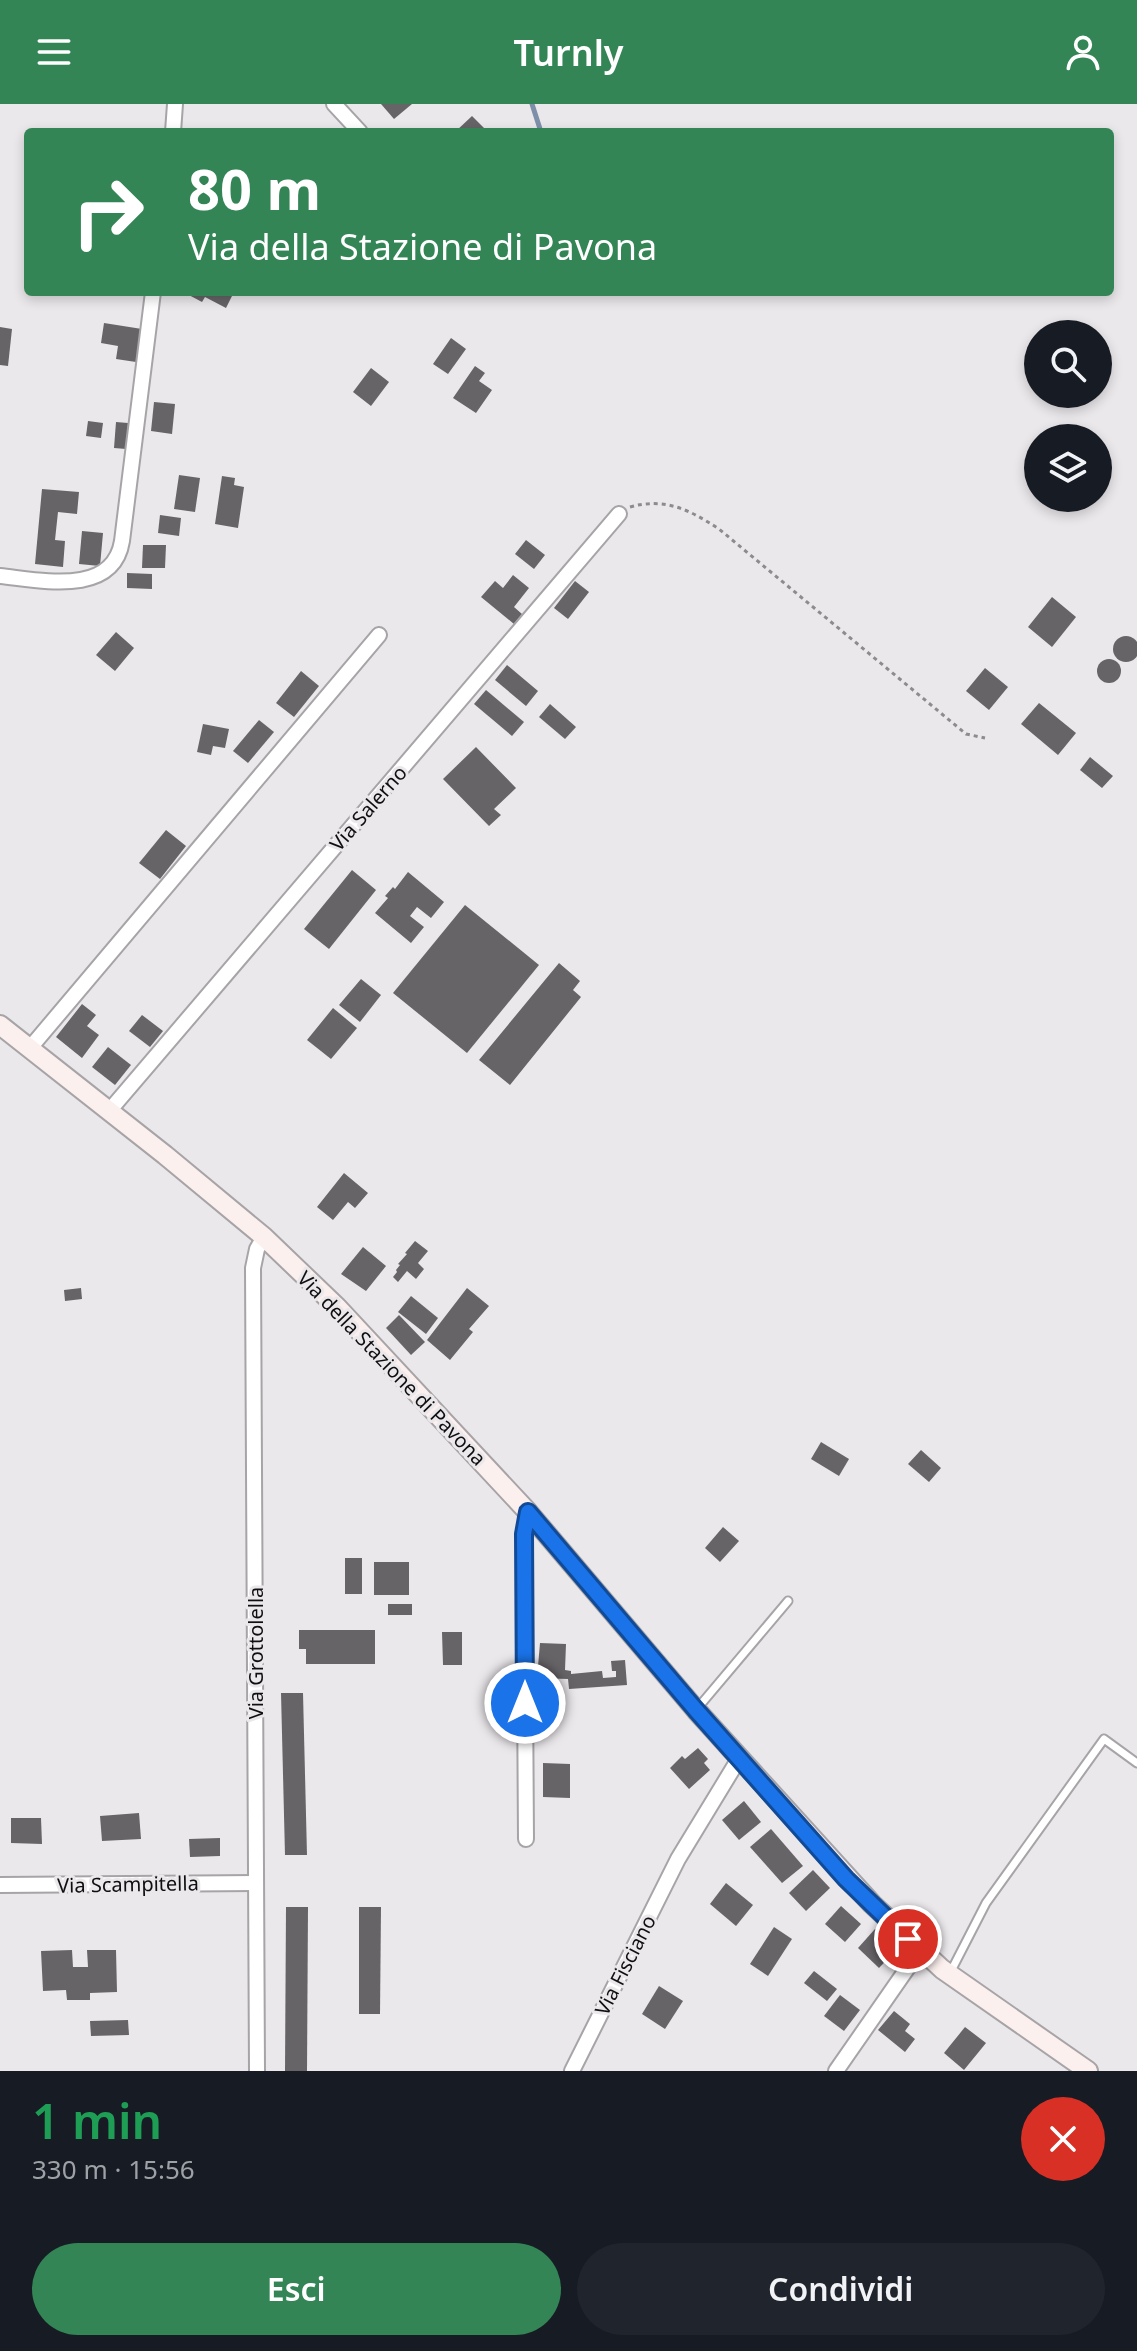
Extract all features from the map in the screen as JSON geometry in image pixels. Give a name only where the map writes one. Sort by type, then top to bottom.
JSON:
[{"type":"main road","name":"Via della Stazione di Pavona","points":[[0,1025],[114,1106],[264,1237],[337,1307],[528,1512],[696,1710],[846,1879],[949,1974],[1088,2071]]},
{"type":"street","points":[[173,128],[175,104]]},
{"type":"street","points":[[334,104],[356,128]]},
{"type":"street","points":[[0,576],[84,581],[106,569],[118,556],[152,296]]},
{"type":"street","name":"Via Salerno","points":[[114,1106],[619,514]]},
{"type":"street","points":[[30,1048],[379,635]]},
{"type":"street","name":"Via Grottolella","points":[[257,2071],[253,1268],[257,1249],[264,1237]]},
{"type":"street","points":[[526,1839],[524,1534],[528,1512]]},
{"type":"street","name":"Via Fisciano","points":[[572,2071],[678,1859],[740,1757]]},
{"type":"street","name":"Via Scampitella","points":[[0,1885],[256,1883]]},
{"type":"street","points":[[836,2071],[920,1950]]},
{"type":"lane","points":[[696,1710],[788,1601]]},
{"type":"lane","points":[[949,1974],[986,1903],[1104,1739],[1137,1763]]},
{"type":"path","points":[[619,514],[640,504],[664,503],[676,505],[704,519],[966,734],[985,738]]},
{"type":"building","points":[[381,104],[412,104],[394,119]]},
{"type":"building","points":[[472,116],[484,128],[459,128]]},
{"type":"building","points":[[191,296],[232,296],[226,308],[205,297],[202,302]]},
{"type":"building","points":[[104,323],[142,329],[136,362],[116,359],[118,346],[101,343]]},
{"type":"building","points":[[0,327],[12,329],[8,366],[0,365]]},
{"type":"building","points":[[451,338],[466,349],[448,374],[433,364]]},
{"type":"building","points":[[475,366],[485,373],[479,381],[492,390],[476,413],[453,398]]},
{"type":"building","points":[[371,368],[389,382],[371,406],[353,392]]},
{"type":"building","points":[[154,402],[175,404],[172,434],[151,431]]},
{"type":"building","points":[[88,421],[103,423],[101,438],[86,436]]},
{"type":"building","points":[[116,422],[128,423],[126,449],[114,448]]},
{"type":"building","points":[[179,475],[200,478],[195,512],[174,509]]},
{"type":"building","points":[[222,476],[235,478],[234,485],[244,487],[238,528],[215,524]]},
{"type":"building","points":[[42,489],[79,492],[77,514],[58,512],[55,540],[65,541],[63,567],[35,564]]},
{"type":"building","points":[[160,515],[181,518],[179,536],[158,533]]},
{"type":"building","points":[[82,531],[103,533],[100,566],[79,564]]},
{"type":"building","points":[[526,540],[545,555],[534,569],[515,554]]},
{"type":"building","points":[[143,545],[166,545],[165,568],[142,568]]},
{"type":"building","points":[[127,573],[152,574],[152,589],[127,588]]},
{"type":"building","points":[[513,575],[529,588],[514,607],[522,614],[514,624],[481,597],[495,581],[503,588]]},
{"type":"building","points":[[575,581],[589,592],[568,619],[554,608]]},
{"type":"building","points":[[1052,597],[1076,617],[1052,647],[1028,627]]},
{"type":"building","points":[[116,632],[134,648],[115,671],[96,655]]},
{"type":"building","points":[[1126,636],[1135,640],[1138,654],[1135,658],[1126,662],[1117,658],[1113,649],[1117,640]]},
{"type":"building","points":[[1109,659],[1120,666],[1121,671],[1114,682],[1109,683],[1098,676],[1097,671],[1104,660]]},
{"type":"building","points":[[507,665],[538,691],[526,706],[495,680]]},
{"type":"building","points":[[985,668],[1008,687],[989,710],[966,691]]},
{"type":"building","points":[[301,671],[319,686],[294,717],[276,703]]},
{"type":"building","points":[[486,690],[524,722],[512,736],[474,704]]},
{"type":"building","points":[[1039,703],[1076,733],[1058,755],[1021,724]]},
{"type":"building","points":[[550,704],[576,727],[565,739],[539,717]]},
{"type":"building","points":[[259,720],[274,732],[248,763],[233,751]]},
{"type":"building","points":[[203,724],[229,729],[225,748],[213,746],[211,755],[197,752]]},
{"type":"building","points":[[476,747],[516,788],[494,809],[501,815],[489,826],[443,779]]},
{"type":"building","points":[[1090,757],[1113,776],[1102,788],[1080,770]]},
{"type":"building","points":[[166,830],[186,846],[160,879],[139,863]]},
{"type":"building","points":[[352,870],[376,890],[329,949],[304,929]]},
{"type":"building","points":[[408,872],[444,902],[431,918],[417,907],[410,916],[424,927],[411,943],[375,913],[388,898],[385,896]]},
{"type":"building","points":[[465,905],[539,965],[467,1053],[393,993]]},
{"type":"building","points":[[559,963],[580,981],[573,990],[581,997],[510,1085],[479,1060]]},
{"type":"building","points":[[361,979],[381,995],[360,1022],[339,1005]]},
{"type":"building","points":[[82,1004],[96,1015],[87,1026],[99,1035],[82,1058],[56,1037]]},
{"type":"building","points":[[333,1008],[357,1028],[331,1059],[307,1040]]},
{"type":"building","points":[[142,1015],[163,1031],[150,1047],[129,1031]]},
{"type":"building","points":[[108,1047],[131,1065],[115,1085],[92,1067]]},
{"type":"building","points":[[344,1173],[368,1193],[355,1208],[348,1202],[333,1220],[317,1207]]},
{"type":"building","points":[[415,1241],[428,1251],[418,1263],[424,1269],[416,1279],[407,1271],[398,1282],[393,1277],[398,1264]]},
{"type":"building","points":[[363,1247],[386,1266],[366,1291],[341,1274]]},
{"type":"building","points":[[81,1288],[82,1299],[65,1301],[64,1290]]},
{"type":"building","points":[[467,1288],[489,1306],[469,1329],[473,1332],[450,1360],[427,1340]]},
{"type":"building","points":[[411,1296],[438,1318],[426,1334],[398,1312]]},
{"type":"building","points":[[399,1315],[425,1342],[411,1355],[386,1328]]},
{"type":"building","points":[[821,1442],[849,1459],[839,1476],[811,1459]]},
{"type":"building","points":[[921,1450],[941,1468],[929,1482],[908,1464]]},
{"type":"building","points":[[723,1527],[739,1541],[720,1562],[705,1548]]},
{"type":"building","points":[[345,1558],[362,1558],[362,1594],[345,1594]]},
{"type":"building","points":[[374,1562],[409,1562],[409,1595],[374,1595]]},
{"type":"building","points":[[388,1604],[412,1604],[412,1615],[388,1615]]},
{"type":"building","points":[[299,1630],[375,1630],[375,1664],[306,1664],[306,1649],[299,1649]]},
{"type":"building","points":[[442,1632],[462,1632],[462,1665],[443,1665]]},
{"type":"building","points":[[540,1643],[566,1644],[565,1670],[571,1671],[571,1674],[602,1671],[603,1678],[616,1677],[611,1661],[625,1660],[627,1685],[569,1689],[568,1679],[537,1678]]},
{"type":"building","points":[[281,1693],[303,1693],[307,1855],[285,1855]]},
{"type":"building","points":[[698,1748],[708,1759],[704,1763],[710,1770],[689,1789],[670,1768],[682,1756],[685,1759]]},
{"type":"building","points":[[543,1763],[570,1764],[570,1798],[543,1797]]},
{"type":"building","points":[[744,1801],[761,1822],[739,1840],[722,1820]]},
{"type":"building","points":[[139,1813],[141,1839],[102,1841],[100,1816]]},
{"type":"building","points":[[11,1818],[41,1818],[42,1844],[11,1843]]},
{"type":"building","points":[[771,1829],[803,1866],[782,1883],[750,1847]]},
{"type":"building","points":[[220,1838],[220,1856],[190,1857],[189,1839]]},
{"type":"building","points":[[813,1870],[830,1888],[806,1911],[789,1893]]},
{"type":"building","points":[[726,1883],[753,1905],[736,1926],[710,1904]]},
{"type":"building","points":[[841,1906],[861,1924],[845,1942],[825,1924]]},
{"type":"building","points":[[286,1907],[308,1907],[307,2071],[285,2071]]},
{"type":"building","points":[[359,1907],[381,1907],[380,2014],[359,2014]]},
{"type":"building","points":[[774,1927],[792,1939],[768,1976],[750,1964]]},
{"type":"building","points":[[875,1929],[897,1949],[879,1968],[858,1948]]},
{"type":"building","points":[[72,1950],[73,1967],[88,1967],[87,1950],[116,1950],[117,1992],[90,1993],[90,2000],[67,2000],[66,1990],[43,1991],[41,1951]]},
{"type":"building","points":[[814,1971],[837,1989],[827,2001],[804,1983]]},
{"type":"building","points":[[659,1986],[683,2001],[665,2029],[642,2014]]},
{"type":"building","points":[[840,1995],[860,2010],[844,2031],[824,2016]]},
{"type":"building","points":[[894,2011],[910,2024],[905,2031],[915,2039],[905,2052],[878,2030]]},
{"type":"building","points":[[128,2020],[129,2035],[91,2036],[90,2021]]},
{"type":"building","points":[[965,2027],[986,2043],[964,2070],[944,2053]]},
{"type":"waterway","points":[[532,104],[540,128]]},
{"type":"route","points":[[525,1703],[524,1534],[528,1512],[647,1654],[846,1879],[908,1939]]}]
